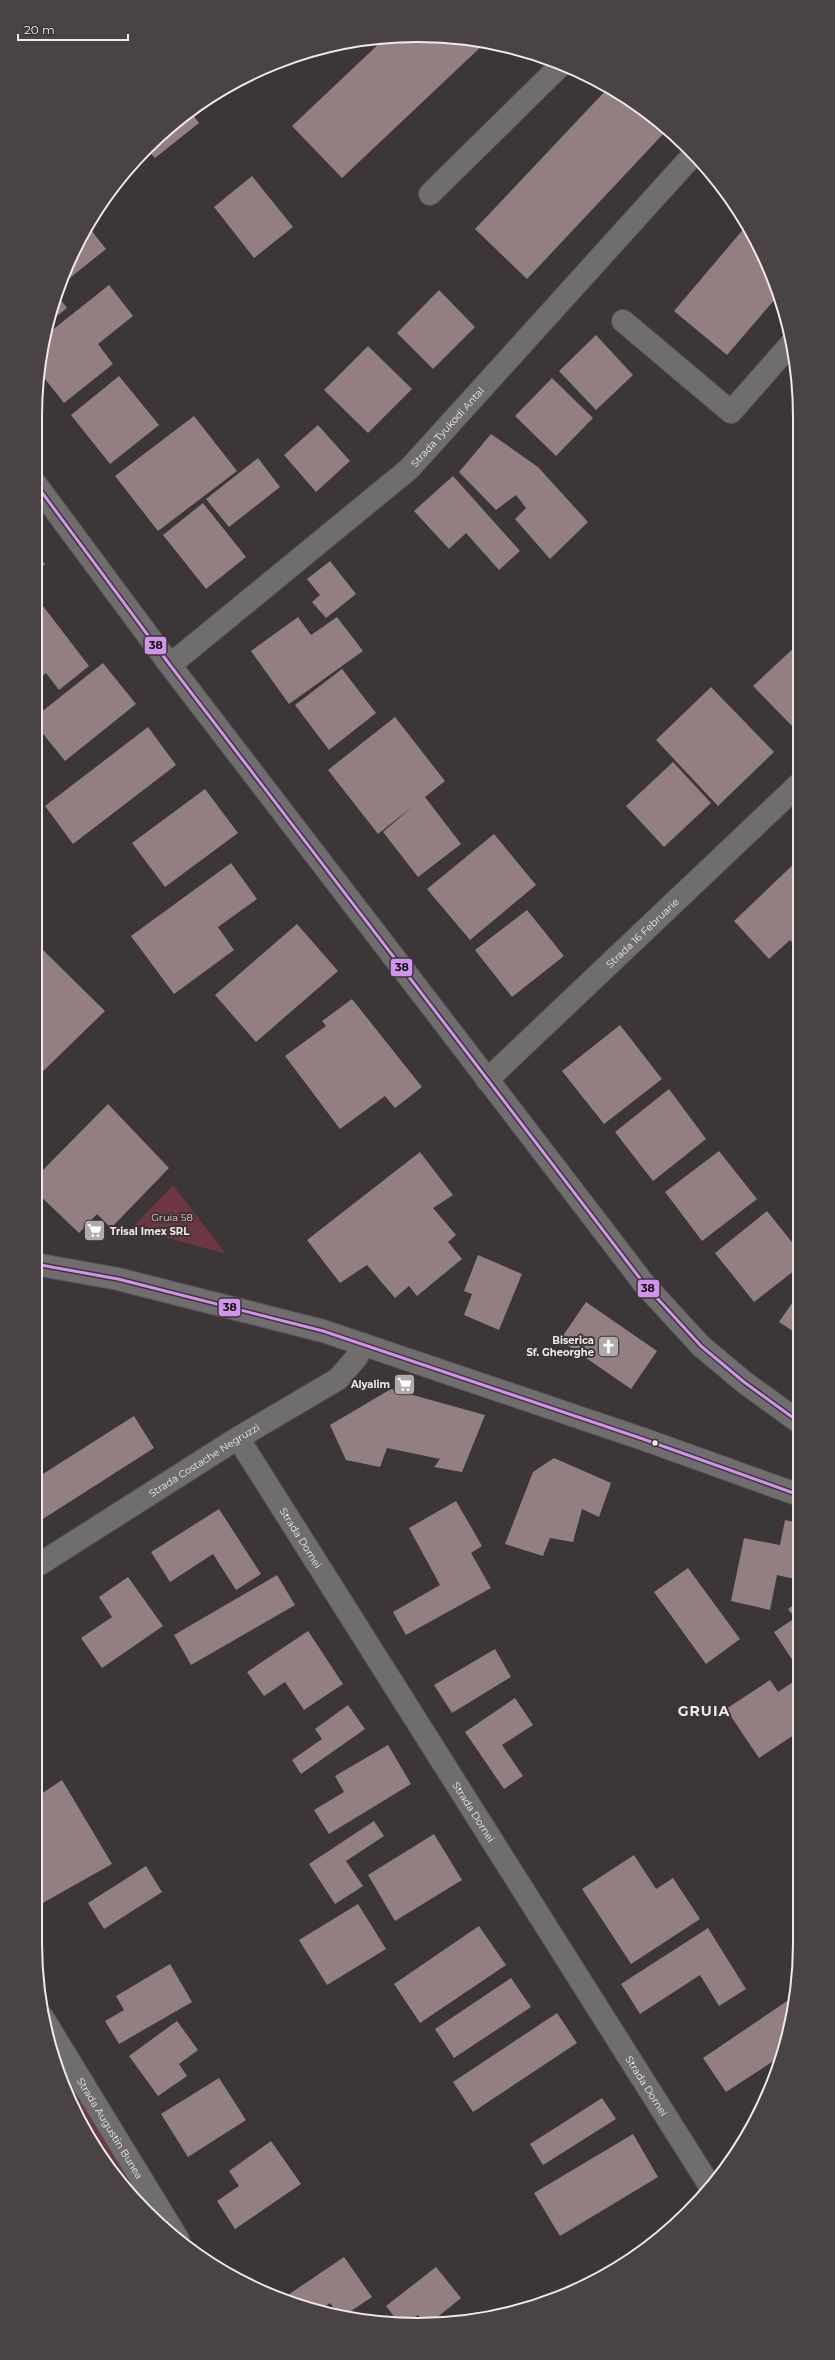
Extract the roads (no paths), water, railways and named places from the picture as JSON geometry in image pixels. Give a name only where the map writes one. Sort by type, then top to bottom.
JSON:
[{"type":"street","points":[[430,194],[557,69]]},
{"type":"street","name":"Strada Tyukodi Antal","points":[[170,666],[409,469],[689,159]]},
{"type":"street","points":[[623,321],[731,412],[787,349]]},
{"type":"street","points":[[42,492],[170,666],[645,1285],[701,1346],[744,1382],[793,1418]]},
{"type":"street","name":"Strada 16 Februarie","points":[[487,1080],[793,790]]},
{"type":"street","points":[[42,1265],[118,1279],[323,1331],[643,1438],[793,1493]]},
{"type":"street","name":"Strada Costache Negruzzi","points":[[42,1563],[238,1438],[338,1379],[357,1357],[362,1344]]},
{"type":"street","name":"Strada Dornei","points":[[238,1438],[707,2181]]},
{"type":"street","name":"Strada Augustin Bunea","points":[[54,2036],[169,2224]]},
{"type":"place","name":"Trisal Imex SRL","points":[[94,1231]]},
{"type":"place","name":"Biserica Sf. Gheorghe","points":[[609,1346]]},
{"type":"place","name":"Alyalim","points":[[405,1384]]},
{"type":"district","name":"GRUIA","points":[[704,1711]]},
{"type":"park label","name":"Gruia 58","points":[[172,1217]]}]
